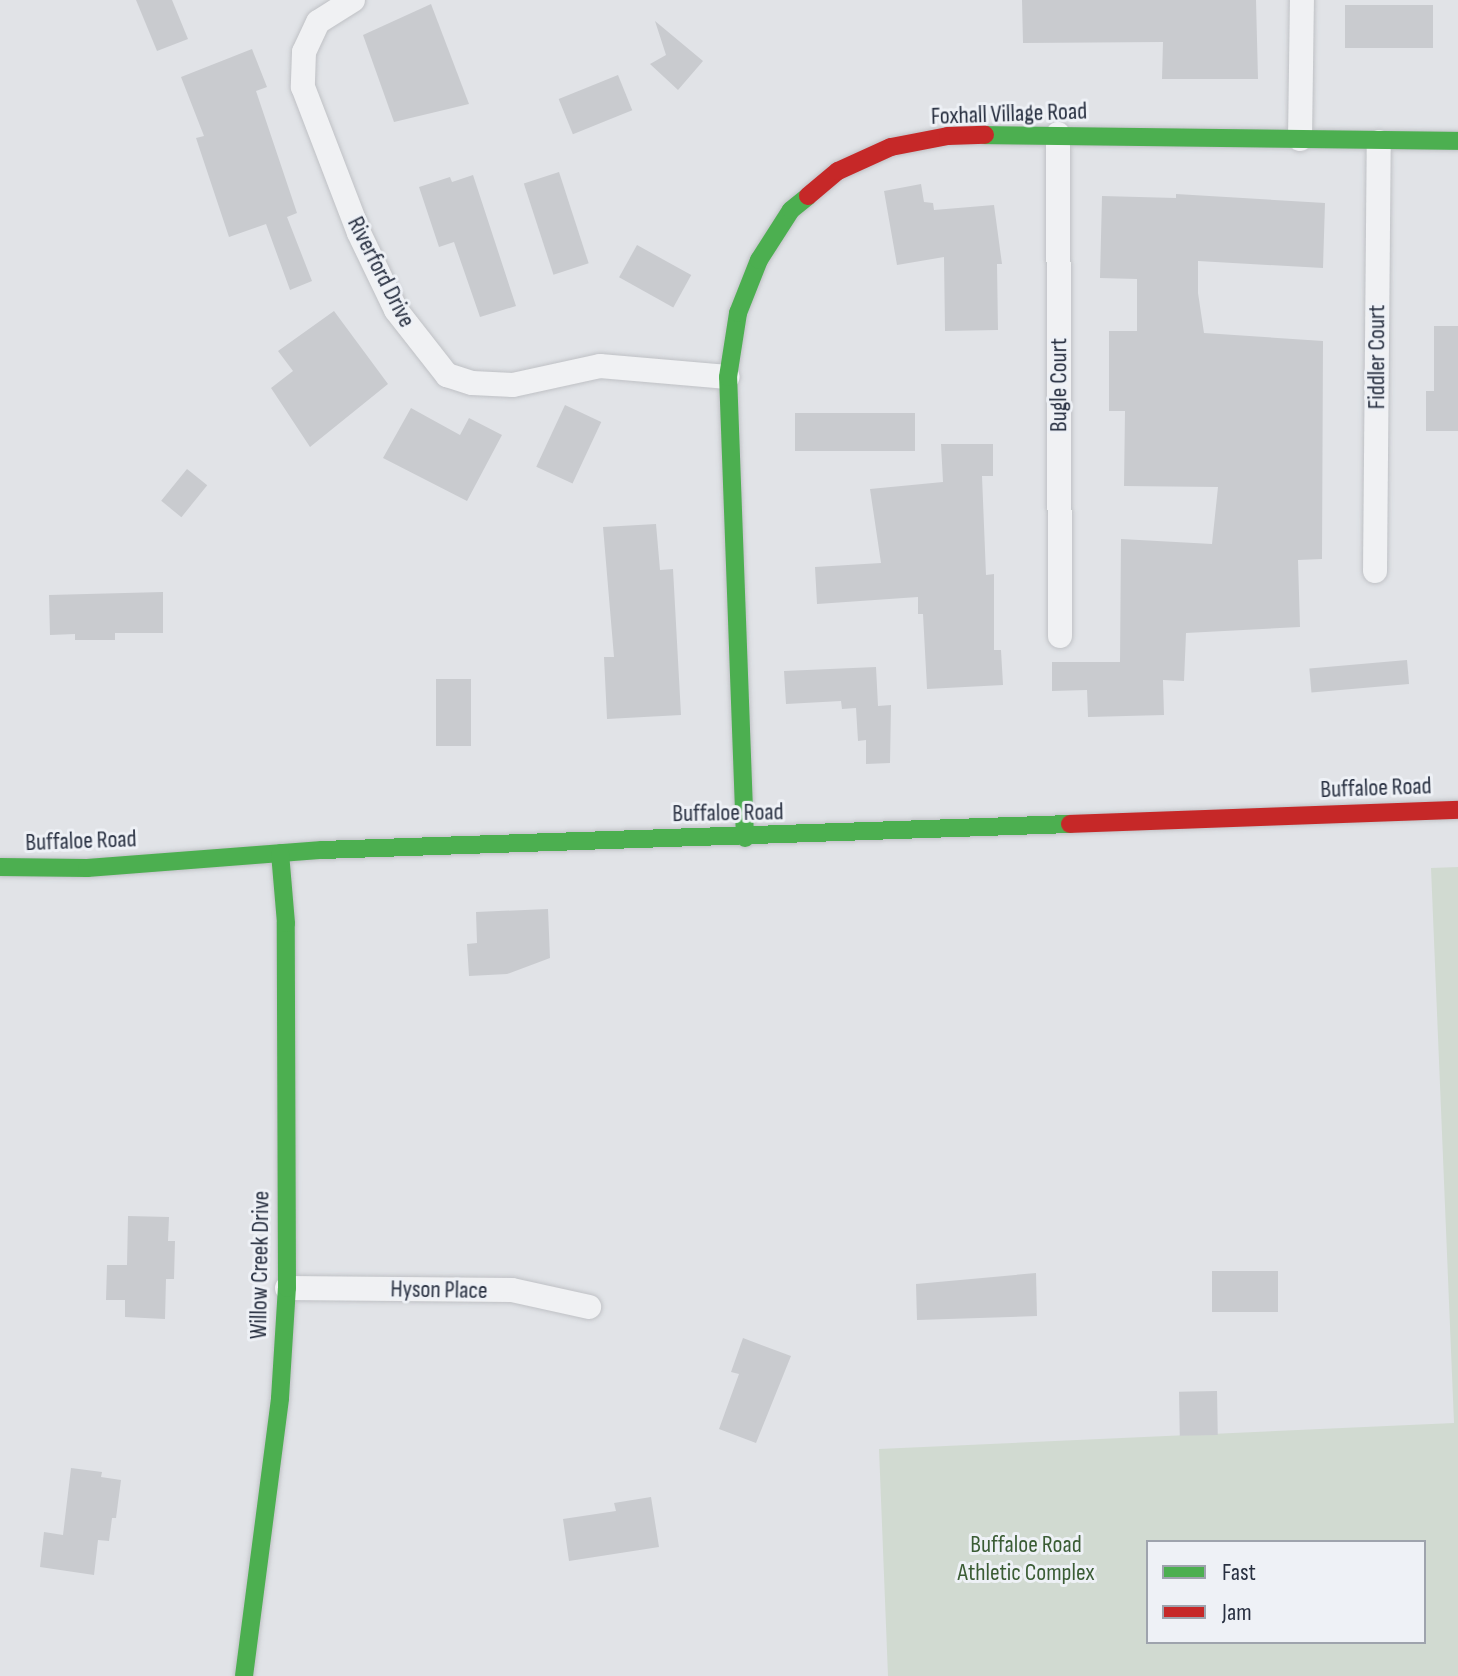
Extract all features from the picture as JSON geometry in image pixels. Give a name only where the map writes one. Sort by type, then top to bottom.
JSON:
[{"type":"street","name":"Riverford Drive","points":[[353,0],[318,22],[304,52],[303,87],[359,233],[396,310],[447,375],[472,383],[513,385],[600,366],[728,377]]},
{"type":"street","points":[[1300,139],[1302,0]]},
{"type":"street","name":"Foxhall Village Road","points":[[745,838],[728,377],[738,313],[759,260],[791,210],[838,171],[891,147],[948,136],[1058,134],[1458,141]]},
{"type":"street","name":"Bugle Court","points":[[1058,134],[1060,636]]},
{"type":"street","name":"Fiddler Court","points":[[1375,571],[1379,142]]},
{"type":"street","name":"Buffaloe Road","points":[[0,867],[87,868],[280,853],[1458,810]]},
{"type":"street","name":"Willow Creek Drive","points":[[244,1676],[280,1398],[287,1288],[286,923],[280,853]]},
{"type":"street","name":"Hyson Place","points":[[287,1288],[512,1290],[589,1307]]},
{"type":"green space","name":"Buffaloe Road Athletic Complex","points":[[1458,867],[1458,1676],[888,1676],[879,1449],[1454,1423],[1431,868]]},
{"type":"building","points":[[136,0],[172,0],[188,39],[157,51]]},
{"type":"building","points":[[1022,0],[1256,0],[1258,79],[1162,79],[1163,42],[1023,43]]},
{"type":"building","points":[[431,4],[469,104],[394,122],[363,35]]},
{"type":"building","points":[[1345,5],[1433,5],[1433,48],[1345,48]]},
{"type":"building","points":[[655,21],[703,61],[678,90],[650,64],[666,55]]},
{"type":"building","points":[[252,49],[267,87],[256,91],[297,213],[287,217],[312,281],[290,290],[266,224],[229,237],[196,138],[204,136],[181,77]]},
{"type":"building","points":[[618,75],[632,110],[573,134],[559,99]]},
{"type":"building","points":[[559,172],[589,263],[553,275],[524,183]]},
{"type":"building","points":[[473,175],[516,306],[480,317],[454,242],[439,247],[419,187],[450,177],[452,182]]},
{"type":"building","points":[[921,184],[924,202],[933,203],[934,210],[994,205],[1002,264],[997,264],[998,330],[945,331],[944,257],[897,265],[884,191]]},
{"type":"building","points":[[1176,194],[1325,203],[1323,268],[1198,261],[1198,293],[1204,333],[1323,341],[1322,559],[1298,560],[1300,627],[1186,633],[1184,681],[1163,680],[1164,715],[1088,717],[1087,690],[1052,691],[1052,662],[1120,662],[1121,539],[1212,544],[1218,487],[1124,486],[1125,411],[1109,411],[1109,331],[1137,331],[1137,279],[1100,278],[1102,196],[1176,198]]},
{"type":"building","points":[[637,245],[691,275],[673,307],[619,277]]},
{"type":"building","points":[[334,311],[388,384],[310,447],[271,388],[293,371],[278,351]]},
{"type":"building","points":[[1434,326],[1458,326],[1458,431],[1426,431],[1426,391],[1434,391]]},
{"type":"building","points":[[565,405],[601,422],[573,484],[536,467]]},
{"type":"building","points":[[411,408],[460,435],[469,418],[502,435],[467,501],[383,458]]},
{"type":"building","points":[[795,413],[915,413],[915,451],[795,451]]},
{"type":"building","points":[[941,444],[993,444],[993,476],[982,476],[986,575],[994,574],[994,650],[1001,650],[1003,685],[927,689],[923,614],[918,614],[918,597],[817,604],[815,567],[881,563],[870,489],[943,482]]},
{"type":"building","points":[[187,469],[207,485],[181,517],[161,501]]},
{"type":"building","points":[[656,524],[660,570],[673,569],[681,715],[607,719],[604,657],[614,657],[603,527]]},
{"type":"building","points":[[163,592],[163,633],[115,633],[115,640],[75,640],[75,634],[50,635],[49,595]]},
{"type":"building","points":[[1407,660],[1409,684],[1311,692],[1309,669]]},
{"type":"building","points":[[876,667],[878,706],[891,705],[890,763],[866,764],[866,740],[858,741],[856,708],[842,709],[841,701],[786,704],[784,671]]},
{"type":"building","points":[[436,679],[471,679],[471,746],[436,746]]},
{"type":"building","points":[[548,909],[550,958],[507,974],[469,976],[467,944],[477,943],[476,912]]},
{"type":"building","points":[[128,1216],[169,1217],[168,1241],[175,1241],[174,1279],[166,1279],[165,1319],[125,1317],[125,1300],[106,1300],[107,1265],[127,1265]]},
{"type":"building","points":[[1212,1271],[1278,1271],[1278,1312],[1212,1312]]},
{"type":"building","points":[[1036,1273],[1037,1316],[917,1320],[916,1284]]},
{"type":"building","points":[[743,1338],[791,1356],[756,1443],[719,1429],[739,1374],[731,1372]]},
{"type":"building","points":[[1217,1391],[1218,1435],[1180,1436],[1179,1392]]},
{"type":"building","points":[[71,1468],[102,1472],[101,1477],[121,1480],[116,1518],[112,1518],[109,1541],[98,1540],[94,1575],[40,1567],[44,1532],[63,1535]]},
{"type":"building","points":[[651,1497],[659,1547],[569,1561],[563,1519],[616,1511],[614,1503]]},
{"type":"traffic: fast","points":[[985,135],[1458,141]]},
{"type":"traffic: fast","points":[[745,838],[728,377],[738,313],[759,260],[791,210],[808,196]]},
{"type":"traffic: fast","points":[[0,867],[87,868],[322,850],[1070,824]]},
{"type":"traffic: fast","points":[[244,1676],[280,1398],[287,1288],[286,923],[280,853]]},
{"type":"traffic: jam","points":[[808,196],[838,171],[891,147],[948,136],[985,135]]},
{"type":"traffic: jam","points":[[1070,824],[1458,810]]}]
